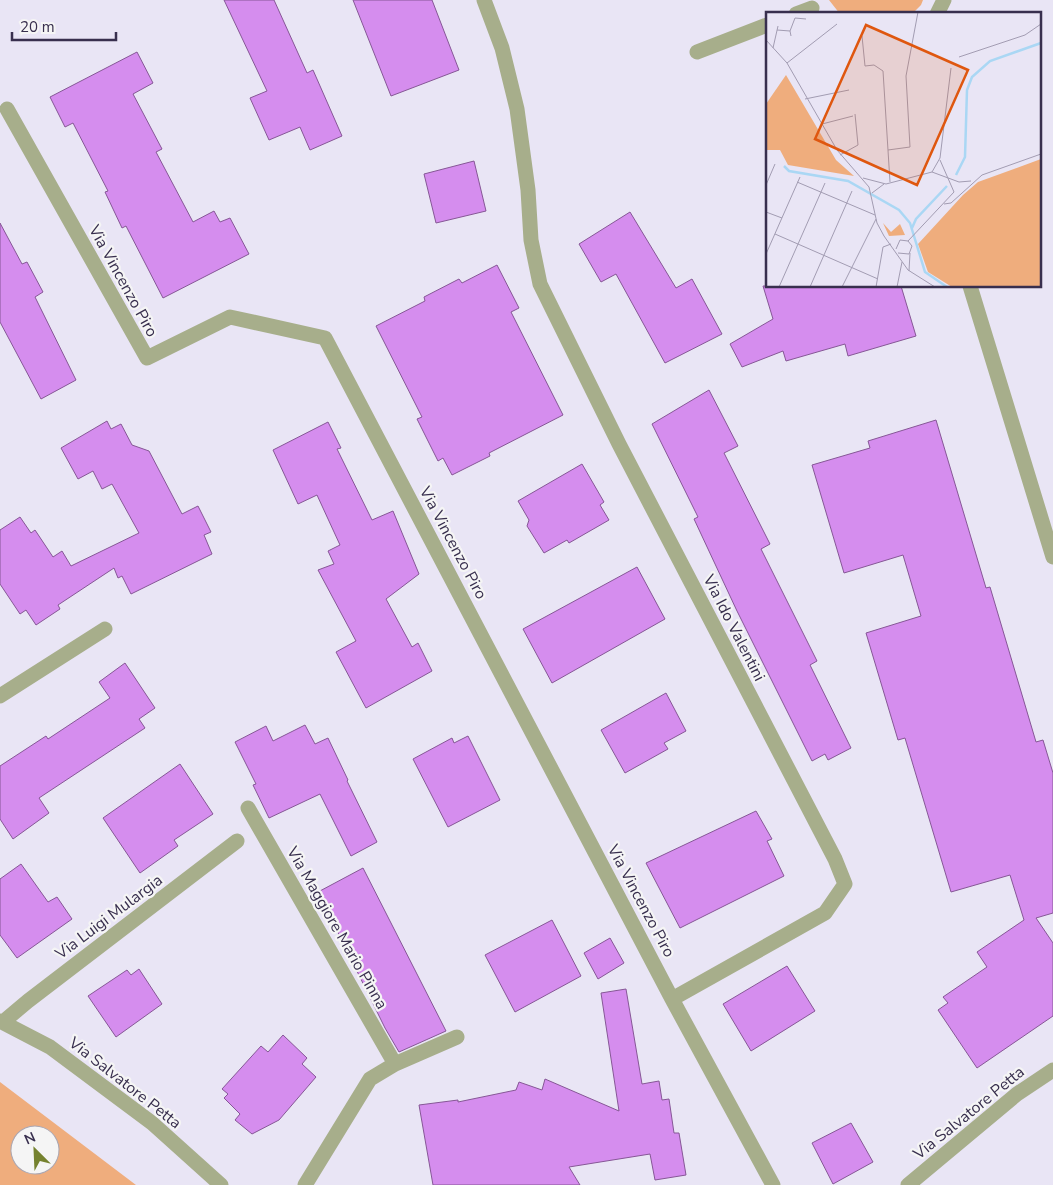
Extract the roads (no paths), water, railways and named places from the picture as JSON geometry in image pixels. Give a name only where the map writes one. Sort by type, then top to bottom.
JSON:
[{"type":"street","name":"Via Ido Valentini","points":[[484,0],[502,48],[517,109],[528,190],[531,240],[540,284],[619,444],[846,884],[825,913],[672,999]]},
{"type":"street","points":[[938,12],[944,0]]},
{"type":"street","points":[[697,52],[766,25]]},
{"type":"street","name":"Via Vincenzo Piro","points":[[7,109],[146,358],[230,317],[325,338],[672,999],[773,1185]]},
{"type":"street","points":[[971,288],[1053,557]]},
{"type":"street","points":[[0,696],[105,629]]},
{"type":"street","name":"Via Maggiore Mario Pinna","points":[[248,808],[395,1064]]},
{"type":"street","name":"Via Luigi Mulargia","points":[[1,1021],[237,841]]},
{"type":"street","name":"Via Salvatore Petta","points":[[1,1021],[50,1047],[152,1123],[221,1185]]},
{"type":"street","points":[[305,1185],[370,1079],[395,1064],[457,1036]]},
{"type":"street","name":"Via Salvatore Petta","points":[[908,1185],[1017,1094],[1053,1070]]}]
